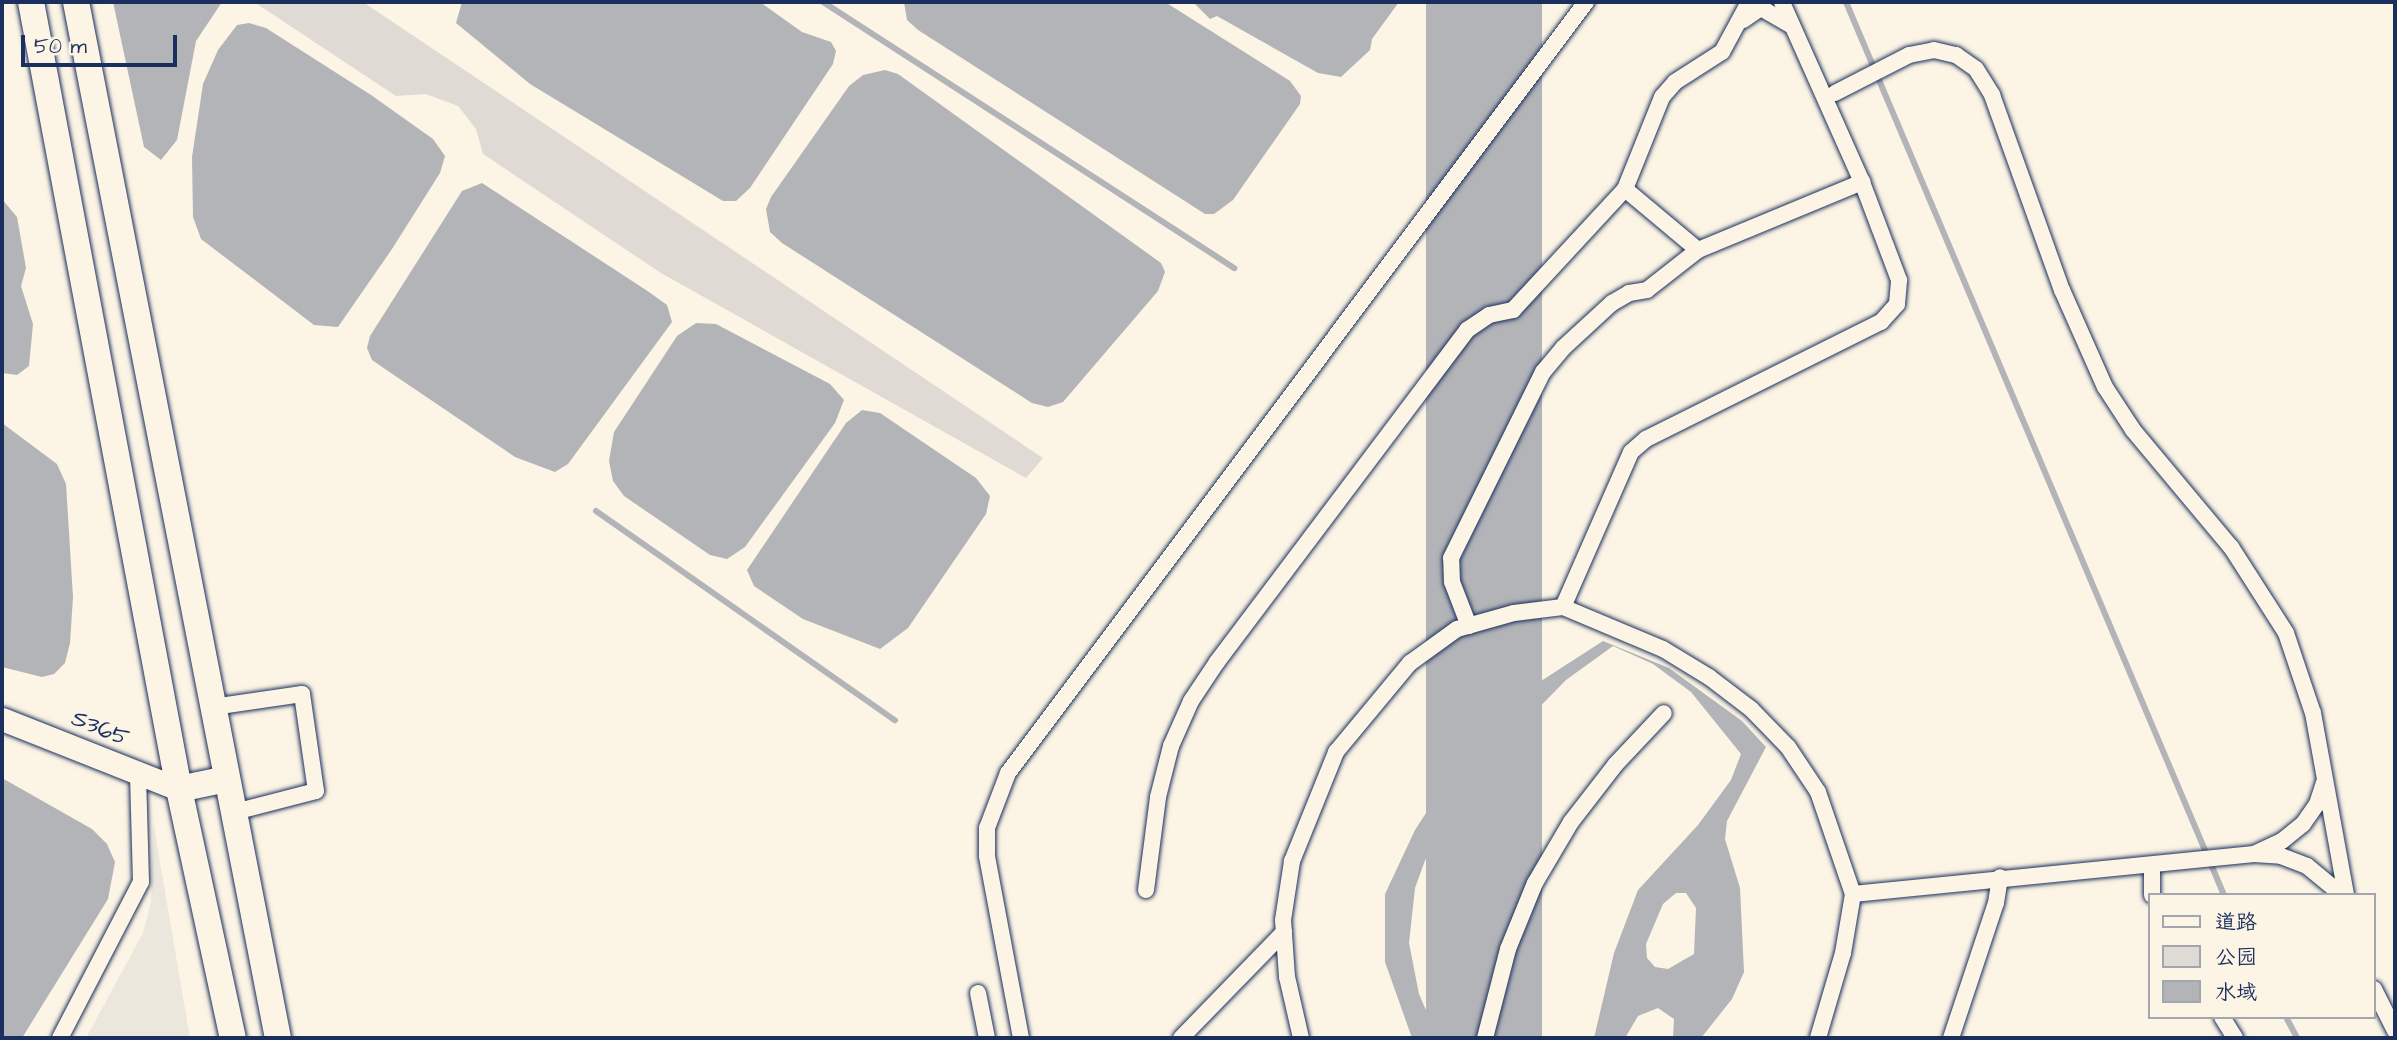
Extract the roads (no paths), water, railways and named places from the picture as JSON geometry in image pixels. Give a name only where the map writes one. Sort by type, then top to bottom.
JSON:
[{"type":"main road","points":[[31,2],[179,789],[233,1038]]},
{"type":"main road","points":[[76,2],[278,1038]]},
{"type":"main road","points":[[179,789],[227,779]]},
{"type":"street","points":[[1021,1038],[987,856],[987,828],[1008,773],[1586,2]]},
{"type":"street","points":[[1146,890],[1157,797],[1171,746],[1191,701],[1217,662],[1467,330],[1489,315],[1513,310],[1625,190],[1662,97],[1689,72],[1722,52],[1740,24],[1749,2]]},
{"type":"street","points":[[1563,607],[1631,452],[1646,439],[1881,321],[1898,303],[1899,280],[1862,182],[1799,33],[1782,2]]},
{"type":"street","points":[[1740,24],[1761,8],[1781,15],[1799,33]]},
{"type":"street","points":[[1835,93],[1909,55],[1934,50],[1956,55],[1976,69],[1992,95],[2062,290],[2105,387],[2133,430],[2245,566],[2286,633],[2313,713],[2344,893]]},
{"type":"street","points":[[1469,626],[1452,582],[1451,558],[1543,372],[1612,303],[1629,293],[1647,290],[1698,250],[1862,182]]},
{"type":"street","points":[[1625,190],[1698,250]]},
{"type":"street","points":[[1301,1038],[1287,977],[1284,932],[1292,861],[1336,752],[1410,663],[1469,626],[1563,607],[1663,649],[1751,709],[1788,747],[1818,792],[1853,894],[1837,975],[1818,1038]]},
{"type":"street","points":[[213,706],[302,694],[316,791],[234,812]]},
{"type":"street","points":[[1485,1038],[1508,949],[1535,884],[1571,822],[1615,765],[1664,713]]},
{"type":"street","name":"S365","points":[[2,719],[179,789]]},
{"type":"street","points":[[60,1038],[141,882],[138,773]]},
{"type":"street","points":[[2253,854],[2282,841],[2302,824],[2317,804],[2325,779]]},
{"type":"street","points":[[1853,894],[2000,877],[2152,866],[2253,854],[2281,856],[2307,866],[2341,893]]},
{"type":"street","points":[[2152,866],[2152,893]]},
{"type":"street","points":[[1951,1038],[1989,928],[2000,877]]},
{"type":"street","points":[[1181,1038],[1284,932]]},
{"type":"street","points":[[978,993],[987,1038]]},
{"type":"street","points":[[2376,993],[2395,1031]]},
{"type":"street","points":[[2223,1019],[2235,1038]]},
{"type":"water","points":[[113,2],[222,2],[196,41],[177,140],[161,160],[144,147]]},
{"type":"water","points":[[462,2],[760,2],[802,32],[831,42],[836,51],[833,64],[750,188],[736,201],[723,201],[530,84],[456,23]]},
{"type":"water","points":[[904,2],[1165,2],[1290,81],[1301,96],[1300,104],[1233,200],[1214,214],[1205,214],[918,30],[907,20]]},
{"type":"water","points":[[1193,2],[1399,2],[1372,39],[1370,50],[1341,77],[1318,73],[1217,16],[1210,19]]},
{"type":"water","points":[[1426,2],[1542,2],[1542,1038],[1426,1038]]},
{"type":"water","points":[[249,23],[266,28],[371,95],[433,139],[445,156],[440,173],[338,327],[314,325],[201,239],[193,217],[192,157],[203,84],[218,50],[237,25]]},
{"type":"water","points":[[885,70],[898,74],[1161,263],[1165,272],[1158,291],[1063,402],[1048,407],[1032,403],[782,243],[770,232],[766,209],[771,197],[849,86],[863,75]]},
{"type":"water","points":[[482,183],[667,305],[672,322],[568,464],[555,472],[515,457],[372,360],[367,348],[370,336],[462,191]]},
{"type":"water","points":[[2,199],[17,217],[26,268],[21,286],[33,324],[29,366],[17,375],[2,373]]},
{"type":"water","points":[[696,323],[716,324],[830,384],[844,400],[835,423],[745,547],[727,559],[710,555],[624,496],[613,481],[609,461],[614,432],[677,336]]},
{"type":"water","points":[[862,410],[880,413],[976,478],[990,496],[986,514],[908,628],[880,649],[803,619],[754,586],[747,570],[846,423]]},
{"type":"water","points":[[2,423],[57,464],[66,484],[73,597],[70,643],[65,663],[54,674],[42,677],[2,667]]},
{"type":"water","points":[[1603,641],[1669,668],[1742,721],[1766,747],[1727,821],[1725,839],[1740,888],[1744,972],[1732,999],[1701,1038],[1673,1038],[1674,1019],[1658,1008],[1638,1016],[1625,1038],[1594,1038],[1614,953],[1638,890],[1698,825],[1731,780],[1741,754],[1691,692],[1653,664],[1613,646],[1566,680],[1513,734],[1470,783],[1434,836],[1415,888],[1409,943],[1419,994],[1438,1038],[1412,1038],[1385,962],[1385,894],[1415,830],[1450,776],[1499,719],[1541,681]],"holes":[[[1676,893],[1686,893],[1696,908],[1694,954],[1668,969],[1655,967],[1647,958],[1646,944],[1663,904]]]},
{"type":"water","points":[[2,778],[92,829],[107,844],[115,862],[108,899],[22,1038],[2,1038]]},
{"type":"waterway","points":[[823,2],[1234,268]]},
{"type":"waterway","points":[[1846,2],[2223,893]]},
{"type":"waterway","points":[[596,511],[895,720]]},
{"type":"waterway","points":[[2287,1019],[2297,1038]]}]
